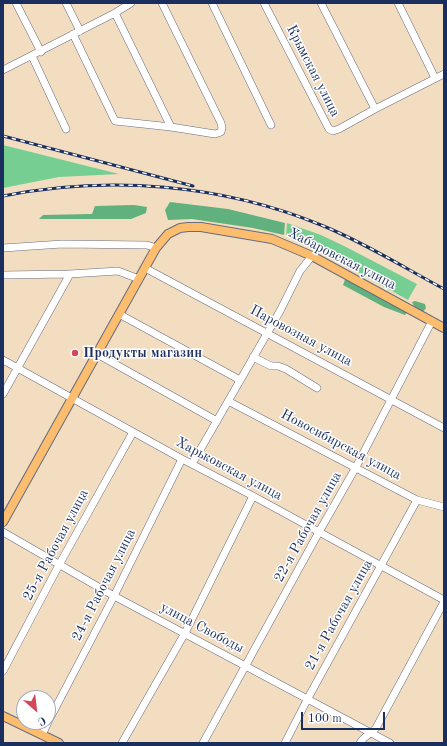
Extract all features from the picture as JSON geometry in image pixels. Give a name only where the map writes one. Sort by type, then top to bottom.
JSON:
[{"type":"main road","name":"Хабаровская улица","points":[[156,248],[163,238],[174,230],[188,227],[272,238],[312,256],[444,328]]},
{"type":"main road","points":[[3,522],[156,248]]},
{"type":"main road","points":[[3,716],[59,743]]},
{"type":"street","points":[[16,3],[41,52]]},
{"type":"street","points":[[66,3],[76,32],[115,121],[171,127],[215,134],[221,132],[221,123],[162,3]]},
{"type":"street","points":[[3,70],[115,13],[121,6],[131,3]]},
{"type":"street","points":[[212,3],[271,125]]},
{"type":"street","name":"Крымская улица","points":[[264,3],[329,129],[333,131],[338,130],[375,109]]},
{"type":"street","points":[[321,3],[375,109],[444,74]]},
{"type":"street","points":[[398,3],[435,78]]},
{"type":"street","points":[[115,13],[171,127]]},
{"type":"street","points":[[32,56],[66,129]]},
{"type":"street","points":[[3,248],[62,244],[147,245],[156,248]]},
{"type":"street","points":[[192,464],[280,311],[300,271],[312,256]]},
{"type":"street","name":"Паровозная улица","points":[[145,268],[444,428]]},
{"type":"street","points":[[3,275],[70,274],[118,271],[138,279]]},
{"type":"street","points":[[3,394],[70,274]]},
{"type":"street","points":[[119,314],[240,380]]},
{"type":"street","name":"22-я Рабочая улица","points":[[203,743],[356,467],[432,321]]},
{"type":"street","points":[[97,354],[217,421]]},
{"type":"street","points":[[253,357],[271,366],[278,366],[286,369],[317,388]]},
{"type":"street","name":"Харьковская улица","points":[[3,360],[132,432],[254,496],[444,601]]},
{"type":"street","name":"Новосибирская улица","points":[[228,401],[417,500],[444,507]]},
{"type":"street","name":"25-я Рабочая улица","points":[[3,671],[132,432]]},
{"type":"street","name":"24-я Рабочая улица","points":[[56,707],[114,596],[182,459]]},
{"type":"street","points":[[122,743],[185,633],[254,496]]},
{"type":"street","name":"21-я Рабочая улица","points":[[285,743],[308,698],[417,500]]},
{"type":"street","name":"улица Свободы","points":[[3,532],[114,596],[390,743]]},
{"type":"street","points":[[360,743],[363,738],[372,733],[376,728],[444,601]]},
{"type":"street","name":"24-я Рабочая улица","points":[[42,735],[44,730]]},
{"type":"green space","points":[[3,145],[119,174],[59,177],[3,188]]},
{"type":"green space","points":[[170,202],[228,209],[285,223],[284,235],[253,228],[192,219],[168,220],[165,210]]},
{"type":"green space","points":[[134,205],[147,207],[146,213],[131,219],[39,219],[43,215],[92,214],[95,206]]},
{"type":"green space","points":[[287,223],[321,235],[417,284],[408,300],[311,246],[286,235]]},
{"type":"green space","points":[[346,277],[408,311],[405,315],[384,307],[343,285]]},
{"type":"green space","points":[[415,301],[425,304],[426,308],[423,312],[414,306],[412,302]]},
{"type":"railway","points":[[3,136],[193,186]]},
{"type":"railway","points":[[3,196],[83,186],[124,185],[164,187],[204,192],[244,200],[283,211],[337,232],[368,247],[444,289]]},
{"type":"place","name":"Продукты магазин","points":[[75,353]]}]
